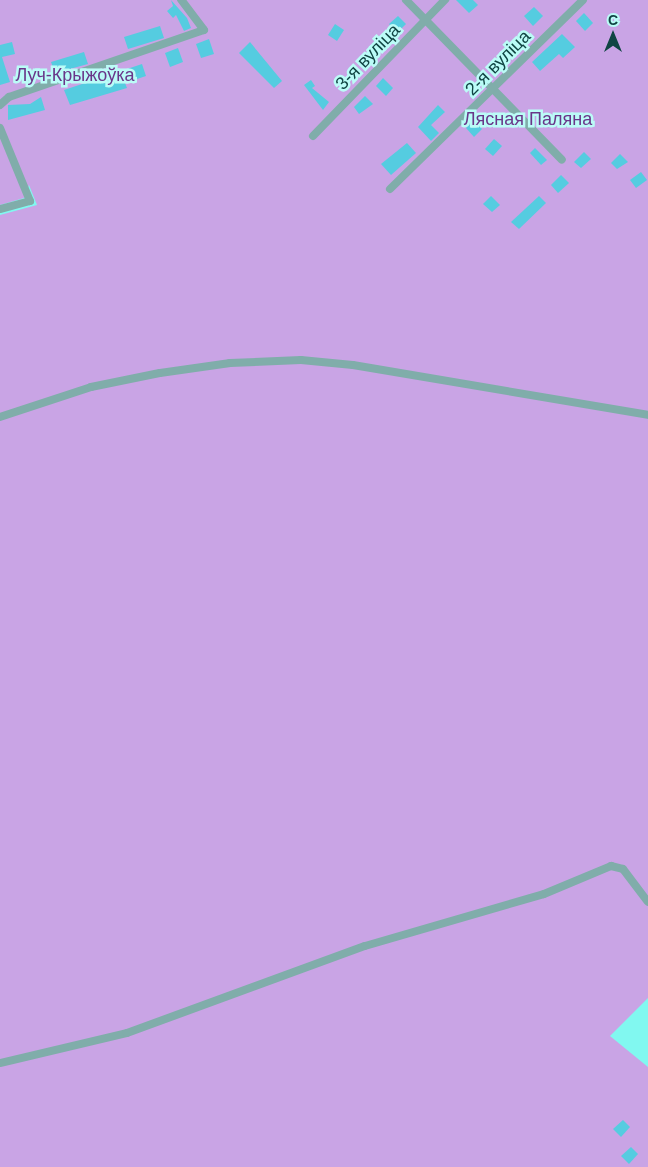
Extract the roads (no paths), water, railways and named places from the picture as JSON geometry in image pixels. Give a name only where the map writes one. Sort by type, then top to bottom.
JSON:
[{"type":"street","points":[[0,104],[10,97],[204,30],[181,0]]},
{"type":"street","points":[[406,0],[562,160]]},
{"type":"street","name":"3-я вуліца","points":[[313,136],[445,0]]},
{"type":"street","name":"2-я вуліца","points":[[390,190],[583,0]]},
{"type":"street","points":[[0,128],[30,201],[0,209]]},
{"type":"street","points":[[0,417],[91,387],[160,372],[230,363],[301,360],[353,365],[512,395],[648,414]]},
{"type":"street","points":[[0,1063],[127,1033],[365,946],[544,894],[611,866],[624,869],[648,902]]},
{"type":"park label","name":"Луч-Крыжоўка","points":[[75,75]]},
{"type":"park label","name":"Лясная Паляна","points":[[528,119]]}]
